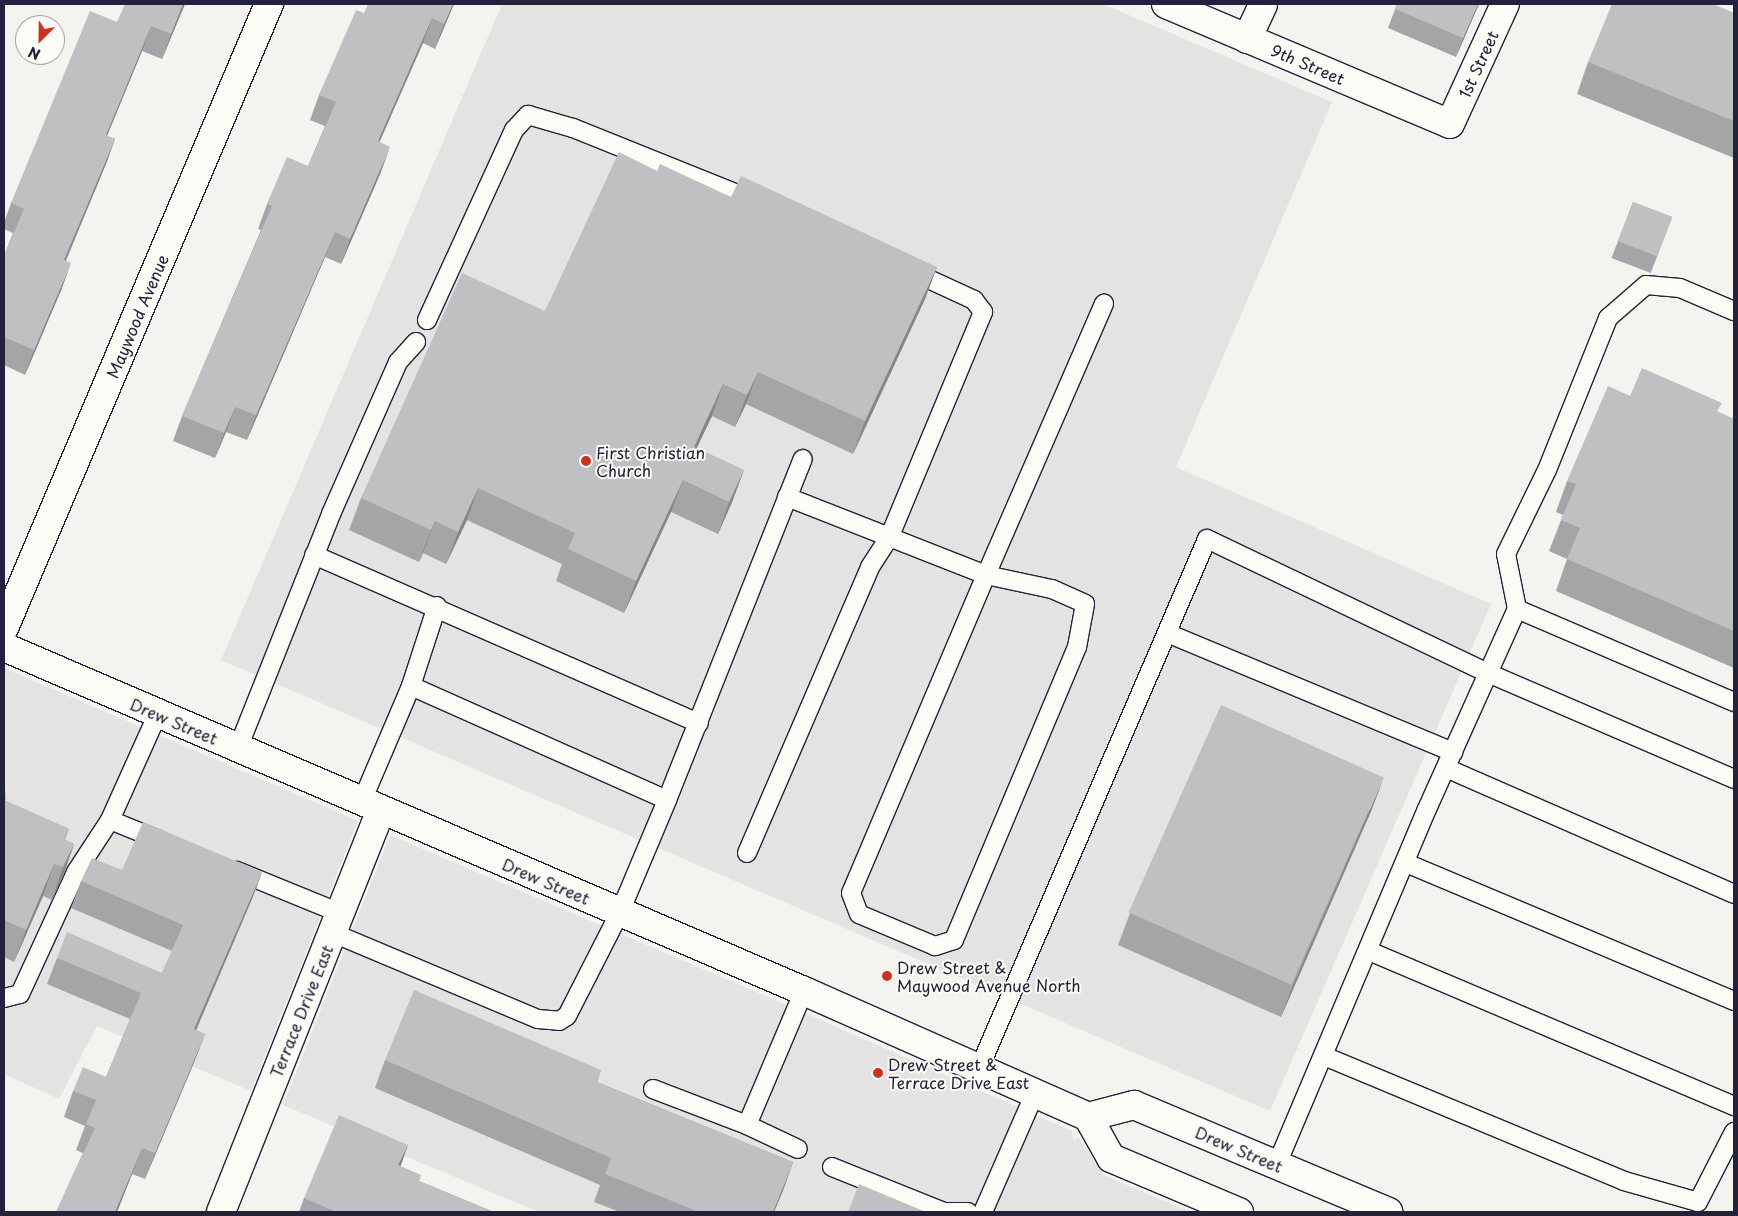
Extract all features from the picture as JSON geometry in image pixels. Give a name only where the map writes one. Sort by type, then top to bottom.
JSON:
[{"type":"main road","name":"Maywood Avenue","points":[[4,628],[269,4]]},
{"type":"main road","name":"9th Street","points":[[1166,4],[1450,124]]},
{"type":"main road","points":[[1247,39],[1263,4]]},
{"type":"main road","name":"1st Street","points":[[1450,124],[1506,4]]},
{"type":"main road","name":"Drew Street","points":[[4,648],[804,991],[1088,1117],[1134,1105],[1388,1212]]},
{"type":"main road","name":"Terrace Drive East","points":[[222,1212],[336,923],[371,806]]},
{"type":"main road","points":[[1088,1117],[1111,1158],[1238,1212]]},
{"type":"lane","points":[[427,320],[514,130],[528,115],[573,128],[775,208]]},
{"type":"lane","points":[[747,854],[870,567],[889,538],[983,312],[974,300],[893,262]]},
{"type":"lane","points":[[1277,1164],[1450,760],[1517,609],[1506,554],[1547,470],[1608,318],[1646,285],[1680,288],[1734,311]]},
{"type":"lane","points":[[787,497],[986,575],[1052,589],[1085,604],[1077,647],[954,940],[935,946],[859,914],[851,893],[986,575],[1104,303]]},
{"type":"lane","points":[[238,748],[314,555],[398,362],[416,342]]},
{"type":"lane","points":[[221,864],[336,923],[538,1019],[559,1020],[574,1008],[620,912],[699,723],[803,459]]},
{"type":"lane","points":[[979,1069],[1207,539],[1488,673],[1734,779]]},
{"type":"lane","points":[[314,555],[437,606],[699,723]]},
{"type":"lane","points":[[371,806],[437,606]]},
{"type":"lane","points":[[1517,609],[1734,702]]},
{"type":"lane","points":[[1167,633],[1450,760],[1734,894]]},
{"type":"lane","points":[[411,686],[667,800]]},
{"type":"lane","points":[[4,998],[20,994],[76,872],[110,820],[158,713]]},
{"type":"lane","points":[[110,820],[175,846]]},
{"type":"lane","points":[[1406,862],[1734,1001]]},
{"type":"lane","points":[[1369,951],[1734,1106]]},
{"type":"lane","points":[[747,1125],[804,991]]},
{"type":"lane","points":[[1324,1056],[1624,1181],[1703,1207],[1734,1132]]},
{"type":"lane","points":[[653,1089],[747,1125],[798,1149]]},
{"type":"lane","points":[[983,1212],[1034,1093]]},
{"type":"lane","points":[[832,1167],[944,1212],[968,1212]]},
{"type":"shaded area","points":[[502,4],[1103,4],[1332,102],[1176,467],[1491,604],[1270,1111],[221,660]]},
{"type":"shaded area","points":[[4,668],[358,821],[251,1091],[97,1026],[59,1099],[4,1074]]},
{"type":"shaded area","points":[[390,835],[796,1009],[1072,1131],[1073,1140],[1079,1138],[1104,1175],[1190,1212],[539,1212],[283,1105]]},
{"type":"building","points":[[125,4],[183,4],[171,34],[151,26],[106,135],[115,139],[64,260],[71,263],[34,350],[4,337],[4,256],[24,209],[11,203],[90,11],[117,22]]},
{"type":"building","points":[[368,4],[453,4],[444,24],[432,18],[378,141],[390,147],[350,239],[335,232],[256,415],[235,407],[224,433],[182,416],[272,206],[267,204],[287,157],[308,166],[336,102],[319,95],[356,10],[364,13]]},
{"type":"building","points":[[1397,4],[1478,4],[1463,38],[1395,9]]},
{"type":"building","points":[[1612,4],[1713,4],[1734,13],[1734,121],[1588,62]]},
{"type":"building","points":[[619,152],[657,171],[660,164],[731,197],[741,176],[937,267],[865,421],[758,372],[747,395],[723,384],[694,447],[744,470],[729,502],[683,480],[636,581],[568,549],[575,533],[478,488],[458,532],[435,521],[431,530],[361,498],[462,273],[545,311]]},
{"type":"building","points":[[1633,202],[1672,217],[1657,256],[1618,241]]},
{"type":"building","points":[[1642,368],[1722,403],[1717,411],[1734,419],[1734,631],[1567,559],[1580,528],[1561,520],[1576,484],[1567,481],[1608,386],[1630,396]]},
{"type":"building","points":[[1221,705],[1384,777],[1291,985],[1129,912]]},
{"type":"building","points":[[4,778],[6,801],[69,829],[64,839],[74,844],[63,867],[54,864],[26,930],[4,920]]},
{"type":"building","points":[[143,822],[262,872],[194,1029],[205,1034],[155,1153],[142,1148],[115,1212],[56,1212],[95,1128],[86,1124],[96,1100],[73,1091],[83,1067],[106,1077],[141,993],[57,958],[67,932],[162,973],[183,925],[81,881],[92,858],[122,870]]},
{"type":"building","points":[[414,990],[601,1070],[596,1082],[793,1162],[773,1212],[699,1212],[605,1174],[611,1158],[385,1060]]},
{"type":"building","points":[[339,1115],[408,1145],[398,1165],[421,1175],[419,1181],[494,1212],[336,1212],[304,1198]]},
{"type":"building","points":[[859,1184],[926,1212],[848,1212]]},
{"type":"place","name":"First Christian Church","points":[[586,461]]},
{"type":"place","name":"Drew Street & Maywood Avenue North","points":[[887,976]]},
{"type":"place","name":"Drew Street & Terrace Drive East","points":[[878,1073]]}]
